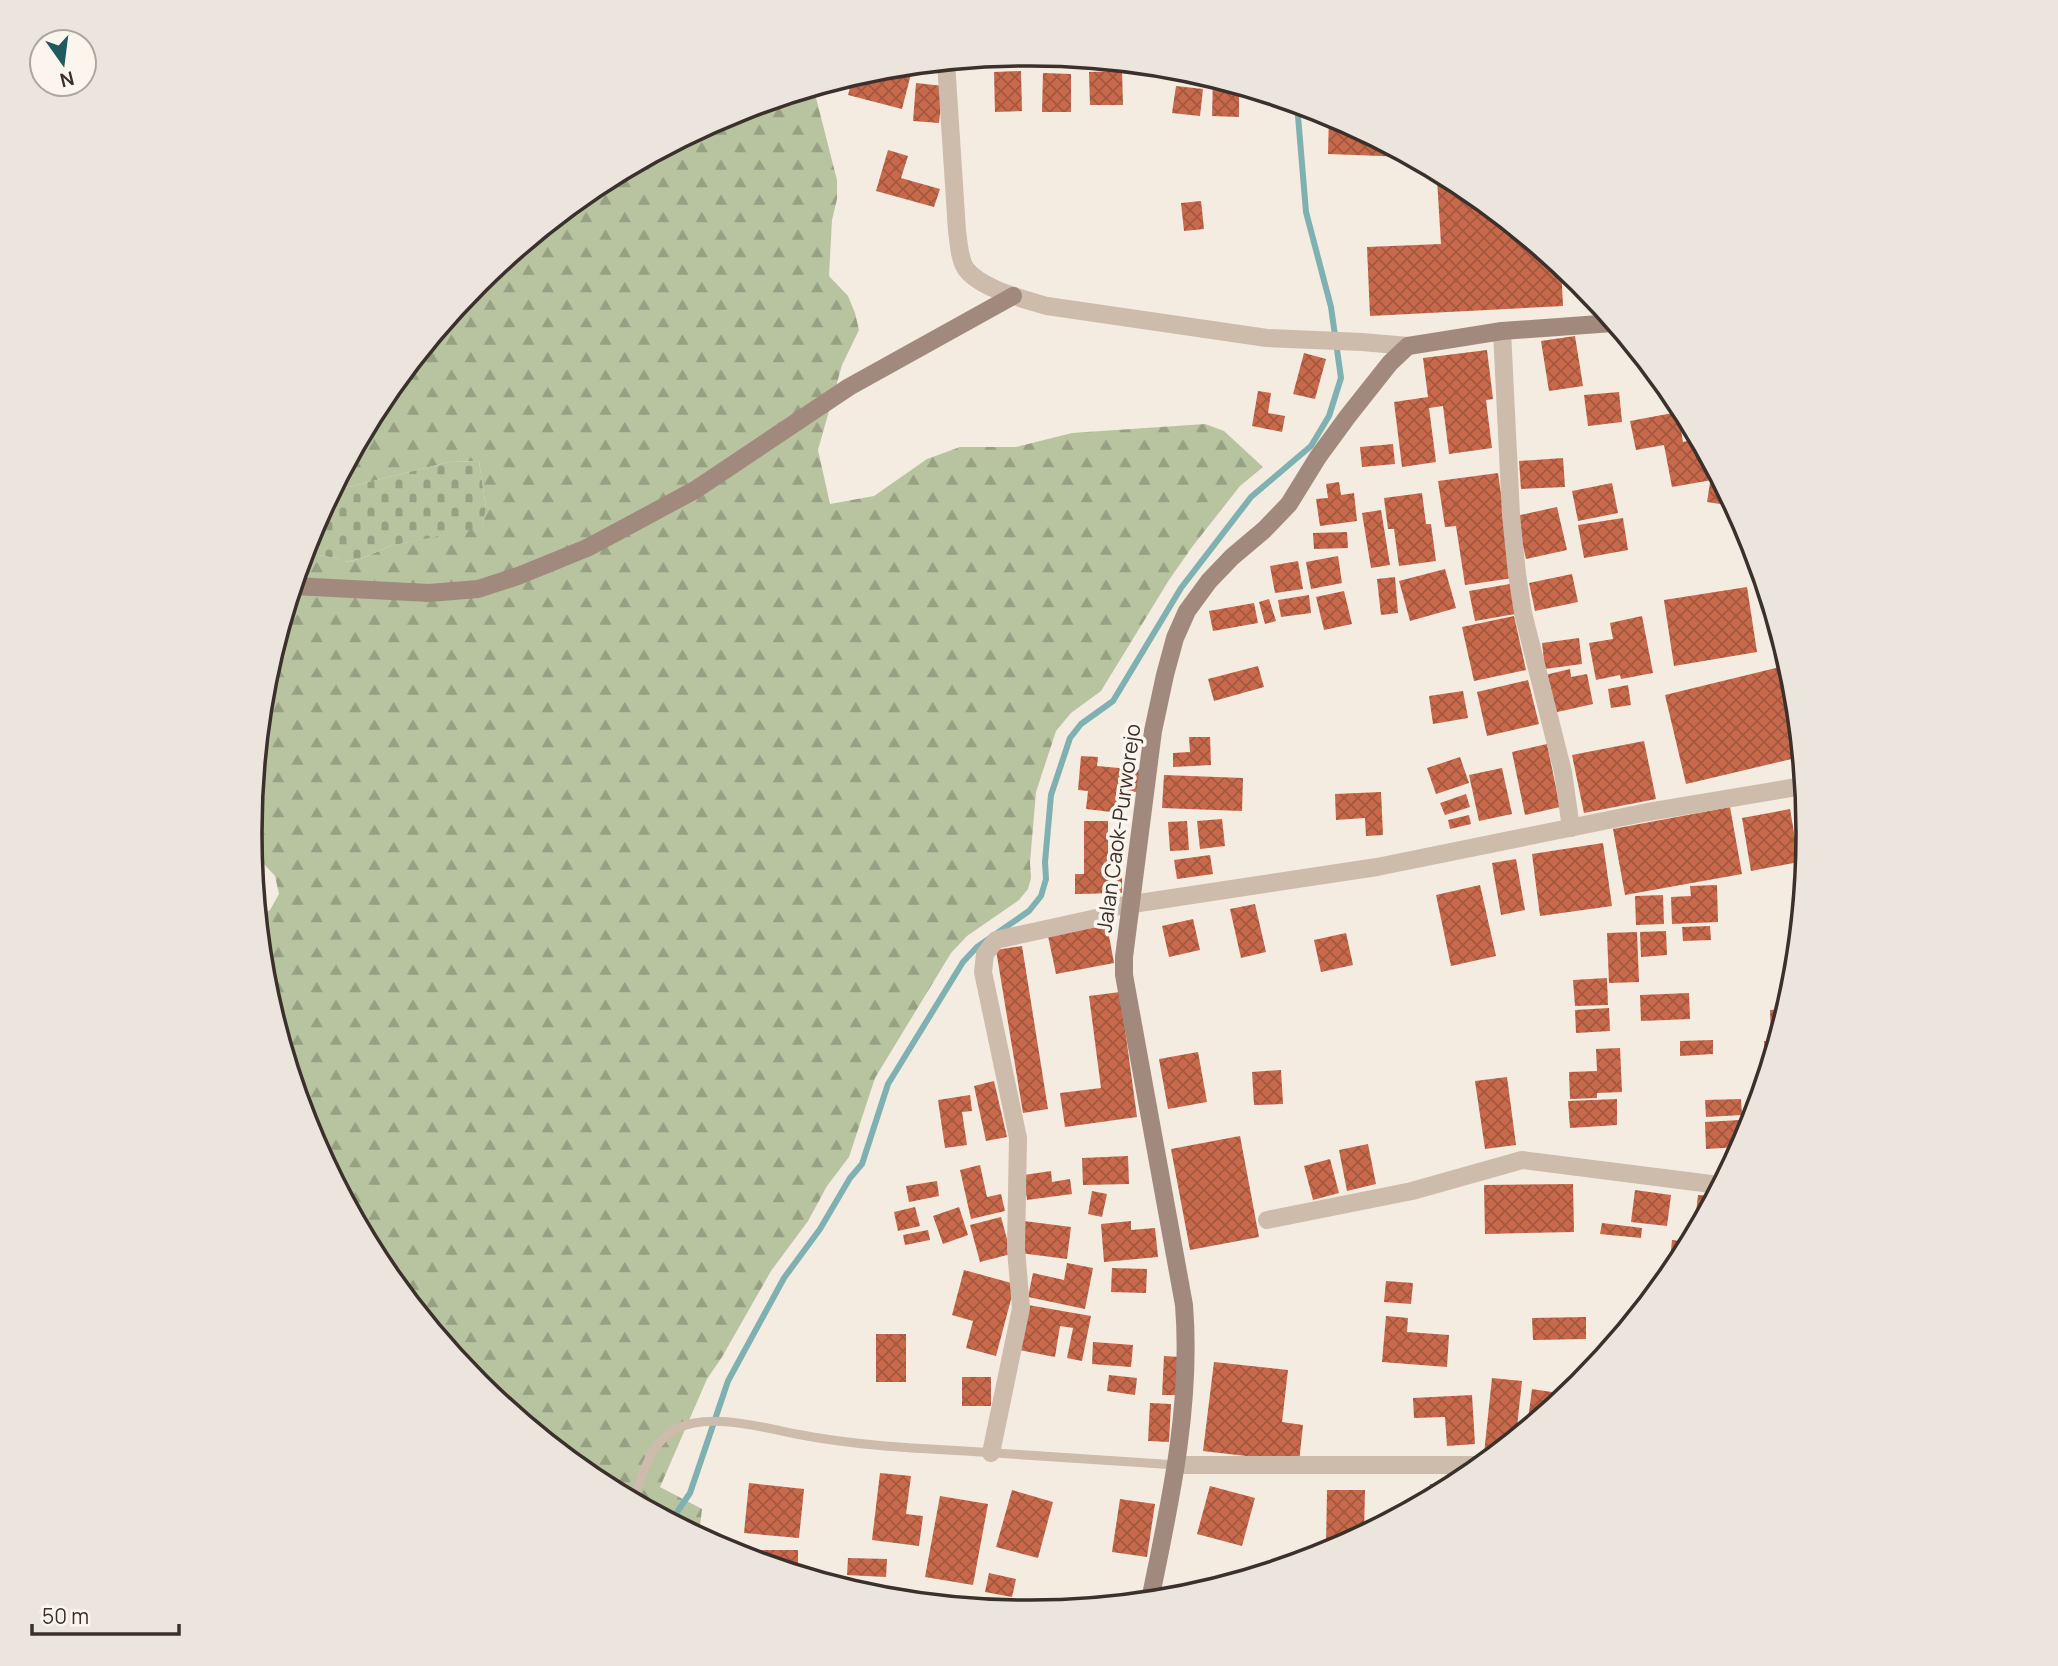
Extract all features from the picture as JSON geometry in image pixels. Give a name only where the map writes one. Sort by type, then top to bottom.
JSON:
[{"type":"street","points":[[947,71],[954,204],[961,257],[965,268],[973,276],[1013,296],[1046,306],[1267,338],[1314,342],[1408,346],[1502,331],[1601,324]]},
{"type":"street","points":[[303,586],[429,593],[478,589],[541,567],[587,548],[695,490],[849,387],[1013,296]]},
{"type":"street","points":[[1502,331],[1511,515],[1517,574],[1523,613],[1563,772],[1571,828]]},
{"type":"street","name":"Jalan Caok-Purworejo","points":[[1152,1589],[1177,1465],[1187,1342],[1124,975],[1125,943],[1133,904],[1153,731],[1175,639],[1187,611],[1209,581],[1289,504],[1348,416],[1390,363],[1408,346]]},
{"type":"street","points":[[991,1453],[1021,1308],[1016,1248],[1018,1138],[982,964],[990,945],[1002,937],[1101,917],[1113,907],[1377,867],[1794,788]]},
{"type":"street","points":[[1267,1220],[1412,1191],[1522,1160],[1710,1184]]},
{"type":"street","points":[[1177,1465],[1462,1465]]},
{"type":"lane","points":[[637,1491],[653,1450],[664,1437],[676,1429],[709,1422],[728,1422],[829,1440],[1177,1465]]},
{"type":"green space","points":[[816,97],[837,180],[829,276],[848,296],[859,330],[842,365],[818,450],[830,504],[874,496],[927,459],[960,447],[1016,447],[1072,433],[1205,424],[1224,431],[1263,467],[1240,486],[1192,547],[1101,691],[1071,713],[1056,731],[1036,792],[1028,889],[1019,900],[967,936],[951,953],[875,1078],[849,1157],[827,1186],[808,1221],[771,1271],[707,1379],[660,1487],[702,1509],[700,1525],[646,1497],[562,1441],[487,1375],[421,1300],[365,1216],[321,1126],[303,1079],[277,983],[267,912],[279,894],[275,876],[263,863],[264,783],[277,683],[303,587],[315,555],[346,562],[390,546],[482,526],[486,508],[479,461],[449,462],[345,488],[365,450],[421,366],[487,291],[562,225],[646,169],[690,146],[736,125]]},
{"type":"green space","points":[[479,461],[486,508],[482,527],[390,546],[363,558],[345,562],[315,555],[345,488],[449,462]]},
{"type":"building","points":[[1021,71],[1022,111],[995,112],[994,72]]},
{"type":"building","points":[[1089,72],[1122,72],[1123,105],[1090,105]]},
{"type":"building","points":[[1043,73],[1071,74],[1071,112],[1042,112]]},
{"type":"building","points":[[910,76],[902,109],[848,95],[850,88]]},
{"type":"building","points":[[916,83],[943,86],[939,123],[913,121]]},
{"type":"building","points":[[1176,86],[1203,89],[1200,116],[1172,113]]},
{"type":"building","points":[[1213,89],[1239,96],[1239,117],[1212,116]]},
{"type":"building","points":[[1329,128],[1388,156],[1328,154]]},
{"type":"building","points":[[888,150],[908,156],[901,178],[940,189],[934,207],[876,191]]},
{"type":"building","points":[[1437,185],[1496,225],[1562,283],[1563,306],[1370,316],[1367,247],[1441,244]]},
{"type":"building","points":[[1201,201],[1204,229],[1184,231],[1181,203]]},
{"type":"building","points":[[1575,336],[1583,386],[1549,391],[1541,341]]},
{"type":"building","points":[[1487,350],[1493,399],[1486,400],[1492,448],[1449,454],[1443,406],[1429,408],[1436,462],[1402,467],[1394,402],[1428,397],[1423,358]]},
{"type":"building","points":[[1304,353],[1326,359],[1315,399],[1293,394]]},
{"type":"building","points":[[1258,391],[1271,393],[1268,413],[1285,416],[1282,432],[1252,426]]},
{"type":"building","points":[[1619,392],[1622,422],[1588,426],[1584,395]]},
{"type":"building","points":[[1670,413],[1681,431],[1683,442],[1687,441],[1709,481],[1672,487],[1664,445],[1636,450],[1630,421]]},
{"type":"building","points":[[1393,444],[1395,464],[1362,467],[1360,447]]},
{"type":"building","points":[[1563,458],[1565,487],[1521,489],[1519,461]]},
{"type":"building","points":[[1498,473],[1513,578],[1465,585],[1456,526],[1445,527],[1438,481]]},
{"type":"building","points":[[1339,482],[1341,495],[1354,493],[1357,521],[1320,526],[1316,499],[1328,498],[1326,484]]},
{"type":"building","points":[[1612,483],[1618,513],[1578,521],[1572,491]]},
{"type":"building","points":[[1710,483],[1721,504],[1707,502]]},
{"type":"building","points":[[1422,493],[1426,524],[1431,524],[1436,561],[1399,566],[1394,529],[1388,529],[1384,498]]},
{"type":"building","points":[[1557,507],[1567,550],[1526,559],[1516,516]]},
{"type":"building","points":[[1381,510],[1390,565],[1371,568],[1362,513]]},
{"type":"building","points":[[1623,518],[1628,550],[1584,558],[1578,525]]},
{"type":"building","points":[[1347,532],[1348,548],[1314,549],[1313,533]]},
{"type":"building","points":[[1338,556],[1342,583],[1311,589],[1306,562]]},
{"type":"building","points":[[1298,561],[1303,589],[1275,593],[1270,566]]},
{"type":"building","points":[[1445,569],[1456,608],[1410,621],[1399,581]]},
{"type":"building","points":[[1572,574],[1578,602],[1535,611],[1529,583]]},
{"type":"building","points":[[1395,577],[1398,613],[1381,615],[1377,579]]},
{"type":"building","points":[[1510,584],[1515,614],[1475,621],[1469,591]]},
{"type":"building","points":[[1747,587],[1757,652],[1674,666],[1664,600]]},
{"type":"building","points":[[1344,591],[1352,624],[1324,630],[1316,597]]},
{"type":"building","points":[[1309,595],[1311,613],[1281,617],[1278,600]]},
{"type":"building","points":[[1269,599],[1276,621],[1265,624],[1259,602]]},
{"type":"building","points":[[1254,603],[1258,623],[1213,631],[1209,611]]},
{"type":"building","points":[[1514,616],[1526,670],[1474,681],[1462,627]]},
{"type":"building","points":[[1642,616],[1653,673],[1596,680],[1589,643],[1613,639],[1610,623]]},
{"type":"building","points":[[1579,638],[1582,664],[1545,669],[1542,643]]},
{"type":"building","points":[[1258,666],[1264,687],[1214,701],[1208,679]]},
{"type":"building","points":[[1777,668],[1792,759],[1686,784],[1665,695]]},
{"type":"building","points":[[1570,669],[1571,677],[1587,674],[1593,704],[1553,713],[1545,675]]},
{"type":"building","points":[[1528,680],[1539,724],[1487,736],[1477,692]]},
{"type":"building","points":[[1628,685],[1631,705],[1611,708],[1608,689]]},
{"type":"building","points":[[1463,691],[1468,718],[1433,724],[1429,696]]},
{"type":"building","points":[[1189,737],[1210,737],[1211,765],[1173,767],[1173,753],[1190,752]]},
{"type":"building","points":[[1644,741],[1656,799],[1584,813],[1572,755]]},
{"type":"building","points":[[1547,744],[1560,807],[1525,815],[1512,752]]},
{"type":"building","points":[[1081,756],[1098,757],[1097,766],[1141,770],[1138,792],[1123,791],[1120,813],[1086,809],[1088,791],[1078,790]]},
{"type":"building","points":[[1460,757],[1469,783],[1436,794],[1427,768]]},
{"type":"building","points":[[1502,768],[1512,814],[1479,821],[1469,775]]},
{"type":"building","points":[[1164,775],[1243,778],[1242,811],[1162,808]]},
{"type":"building","points":[[1381,792],[1383,835],[1366,836],[1365,818],[1336,820],[1335,794]]},
{"type":"building","points":[[1466,794],[1470,807],[1445,815],[1440,803]]},
{"type":"building","points":[[1730,807],[1742,874],[1625,895],[1613,829]]},
{"type":"building","points":[[1790,809],[1796,842],[1795,863],[1751,871],[1742,818]]},
{"type":"building","points":[[1469,815],[1471,824],[1450,829],[1448,820]]},
{"type":"building","points":[[1222,819],[1225,846],[1200,849],[1197,821]]},
{"type":"building","points":[[1084,821],[1108,821],[1108,878],[1122,878],[1122,893],[1075,894],[1075,874],[1084,874]]},
{"type":"building","points":[[1187,821],[1189,850],[1170,851],[1168,822]]},
{"type":"building","points":[[1603,843],[1612,906],[1540,916],[1532,854]]},
{"type":"building","points":[[1210,855],[1213,874],[1177,879],[1174,860]]},
{"type":"building","points":[[1516,859],[1525,910],[1501,915],[1492,863]]},
{"type":"building","points":[[1480,885],[1496,956],[1451,966],[1436,895]]},
{"type":"building","points":[[1717,885],[1718,922],[1672,924],[1671,897],[1691,896],[1690,886]]},
{"type":"building","points":[[1663,895],[1664,924],[1636,925],[1635,896]]},
{"type":"building","points":[[1255,904],[1266,952],[1241,958],[1230,909]]},
{"type":"building","points":[[1193,919],[1200,950],[1169,957],[1162,926]]},
{"type":"building","points":[[1107,925],[1114,963],[1056,974],[1048,936]]},
{"type":"building","points":[[1710,926],[1711,940],[1683,941],[1682,927]]},
{"type":"building","points":[[1666,931],[1667,955],[1641,957],[1640,932]]},
{"type":"building","points":[[1637,932],[1639,982],[1609,983],[1607,933]]},
{"type":"building","points":[[1346,933],[1353,965],[1321,972],[1314,940]]},
{"type":"building","points":[[1022,946],[1048,1109],[1023,1113],[996,950]]},
{"type":"building","points":[[1607,978],[1608,1005],[1575,1006],[1573,980]]},
{"type":"building","points":[[1120,992],[1137,1117],[1065,1127],[1060,1093],[1101,1088],[1089,996]]},
{"type":"building","points":[[1689,993],[1690,1019],[1641,1021],[1640,995]]},
{"type":"building","points":[[1609,1008],[1610,1031],[1576,1033],[1575,1010]]},
{"type":"building","points":[[1770,1010],[1774,1010],[1771,1025]]},
{"type":"building","points":[[1713,1040],[1713,1054],[1680,1056],[1680,1041]]},
{"type":"building","points":[[1620,1048],[1622,1092],[1597,1093],[1597,1098],[1570,1099],[1569,1072],[1597,1071],[1596,1049]]},
{"type":"building","points":[[1198,1052],[1207,1102],[1168,1109],[1159,1059]]},
{"type":"building","points":[[1281,1070],[1283,1104],[1254,1105],[1252,1072]]},
{"type":"building","points":[[1507,1077],[1516,1145],[1485,1149],[1475,1081]]},
{"type":"building","points":[[994,1081],[1007,1137],[986,1141],[974,1086]]},
{"type":"building","points":[[970,1095],[972,1111],[962,1112],[967,1145],[945,1148],[938,1100]]},
{"type":"building","points":[[1617,1099],[1617,1125],[1570,1128],[1568,1101]]},
{"type":"building","points":[[1741,1099],[1741,1115],[1706,1117],[1705,1100]]},
{"type":"building","points":[[1739,1120],[1727,1148],[1706,1149],[1705,1122]]},
{"type":"building","points":[[1240,1136],[1259,1237],[1190,1250],[1171,1149]]},
{"type":"building","points":[[1368,1144],[1376,1184],[1347,1191],[1339,1150]]},
{"type":"building","points":[[1128,1156],[1129,1184],[1083,1185],[1082,1158]]},
{"type":"building","points":[[1330,1159],[1339,1193],[1313,1200],[1304,1166]]},
{"type":"building","points":[[980,1165],[987,1197],[1001,1194],[1005,1211],[971,1219],[960,1170]]},
{"type":"building","points":[[1051,1171],[1052,1182],[1070,1179],[1072,1194],[1027,1200],[1024,1175]]},
{"type":"building","points":[[937,1181],[939,1196],[909,1202],[906,1186]]},
{"type":"building","points":[[1573,1184],[1574,1232],[1485,1234],[1484,1185]]},
{"type":"building","points":[[1635,1190],[1671,1195],[1667,1226],[1631,1222]]},
{"type":"building","points":[[1092,1191],[1107,1194],[1102,1217],[1088,1214]]},
{"type":"building","points":[[1698,1195],[1704,1195],[1696,1210]]},
{"type":"building","points":[[915,1207],[920,1226],[898,1231],[894,1212]]},
{"type":"building","points":[[959,1207],[968,1235],[943,1244],[933,1216]]},
{"type":"building","points":[[1001,1217],[1011,1254],[980,1262],[970,1225]]},
{"type":"building","points":[[1024,1221],[1071,1227],[1067,1259],[1020,1253]]},
{"type":"building","points":[[1131,1221],[1131,1230],[1155,1228],[1158,1257],[1104,1262],[1101,1224]]},
{"type":"building","points":[[1602,1223],[1642,1228],[1641,1238],[1600,1234]]},
{"type":"building","points":[[928,1230],[930,1240],[905,1245],[903,1235]]},
{"type":"building","points":[[1672,1240],[1678,1241],[1671,1251]]},
{"type":"building","points":[[1067,1263],[1093,1268],[1085,1309],[1028,1297],[1033,1273],[1064,1280]]},
{"type":"building","points":[[1112,1268],[1147,1269],[1146,1293],[1111,1292]]},
{"type":"building","points":[[964,1270],[1015,1284],[996,1356],[966,1348],[973,1321],[952,1315]]},
{"type":"building","points":[[1386,1281],[1413,1283],[1411,1304],[1384,1302]]},
{"type":"building","points":[[1028,1305],[1091,1316],[1082,1361],[1067,1358],[1073,1328],[1060,1326],[1055,1357],[1019,1350]]},
{"type":"building","points":[[1386,1316],[1408,1318],[1407,1332],[1449,1335],[1447,1367],[1382,1362]]},
{"type":"building","points":[[1586,1317],[1586,1339],[1533,1340],[1532,1318]]},
{"type":"building","points":[[876,1334],[906,1334],[906,1382],[876,1382]]},
{"type":"building","points":[[1093,1342],[1133,1345],[1131,1367],[1092,1364]]},
{"type":"building","points":[[1164,1356],[1179,1357],[1177,1395],[1162,1395]]},
{"type":"building","points":[[1214,1362],[1288,1370],[1282,1422],[1303,1425],[1299,1462],[1203,1451]]},
{"type":"building","points":[[1109,1375],[1137,1378],[1135,1395],[1107,1391]]},
{"type":"building","points":[[962,1377],[991,1377],[991,1406],[962,1406]]},
{"type":"building","points":[[1492,1378],[1522,1381],[1517,1423],[1485,1449]]},
{"type":"building","points":[[1532,1389],[1552,1392],[1534,1409],[1529,1413]]},
{"type":"building","points":[[1472,1395],[1475,1444],[1447,1446],[1445,1417],[1414,1418],[1413,1398]]},
{"type":"building","points":[[1150,1403],[1171,1404],[1169,1442],[1148,1441]]},
{"type":"building","points":[[880,1473],[911,1476],[906,1514],[923,1516],[919,1546],[872,1540]]},
{"type":"building","points":[[749,1483],[804,1489],[799,1538],[744,1533]]},
{"type":"building","points":[[1210,1486],[1255,1498],[1242,1546],[1197,1534]]},
{"type":"building","points":[[1012,1490],[1053,1502],[1038,1558],[996,1547]]},
{"type":"building","points":[[1327,1490],[1365,1490],[1364,1522],[1326,1539]]},
{"type":"building","points":[[940,1496],[988,1504],[973,1585],[925,1577]]},
{"type":"building","points":[[1120,1499],[1155,1504],[1147,1557],[1112,1552]]},
{"type":"building","points":[[760,1550],[798,1550],[798,1563]]},
{"type":"building","points":[[848,1558],[887,1559],[886,1577],[847,1575]]},
{"type":"building","points":[[989,1573],[1016,1579],[1012,1597],[985,1592]]},
{"type":"waterway","points":[[676,1513],[690,1493],[728,1381],[784,1278],[862,1164],[888,1084],[963,962],[977,947],[1029,911],[1041,896],[1046,879],[1051,795],[1070,738],[1081,724],[1113,701],[1181,588],[1251,497],[1311,446],[1329,416],[1341,378],[1331,307],[1306,212],[1298,116]]}]
